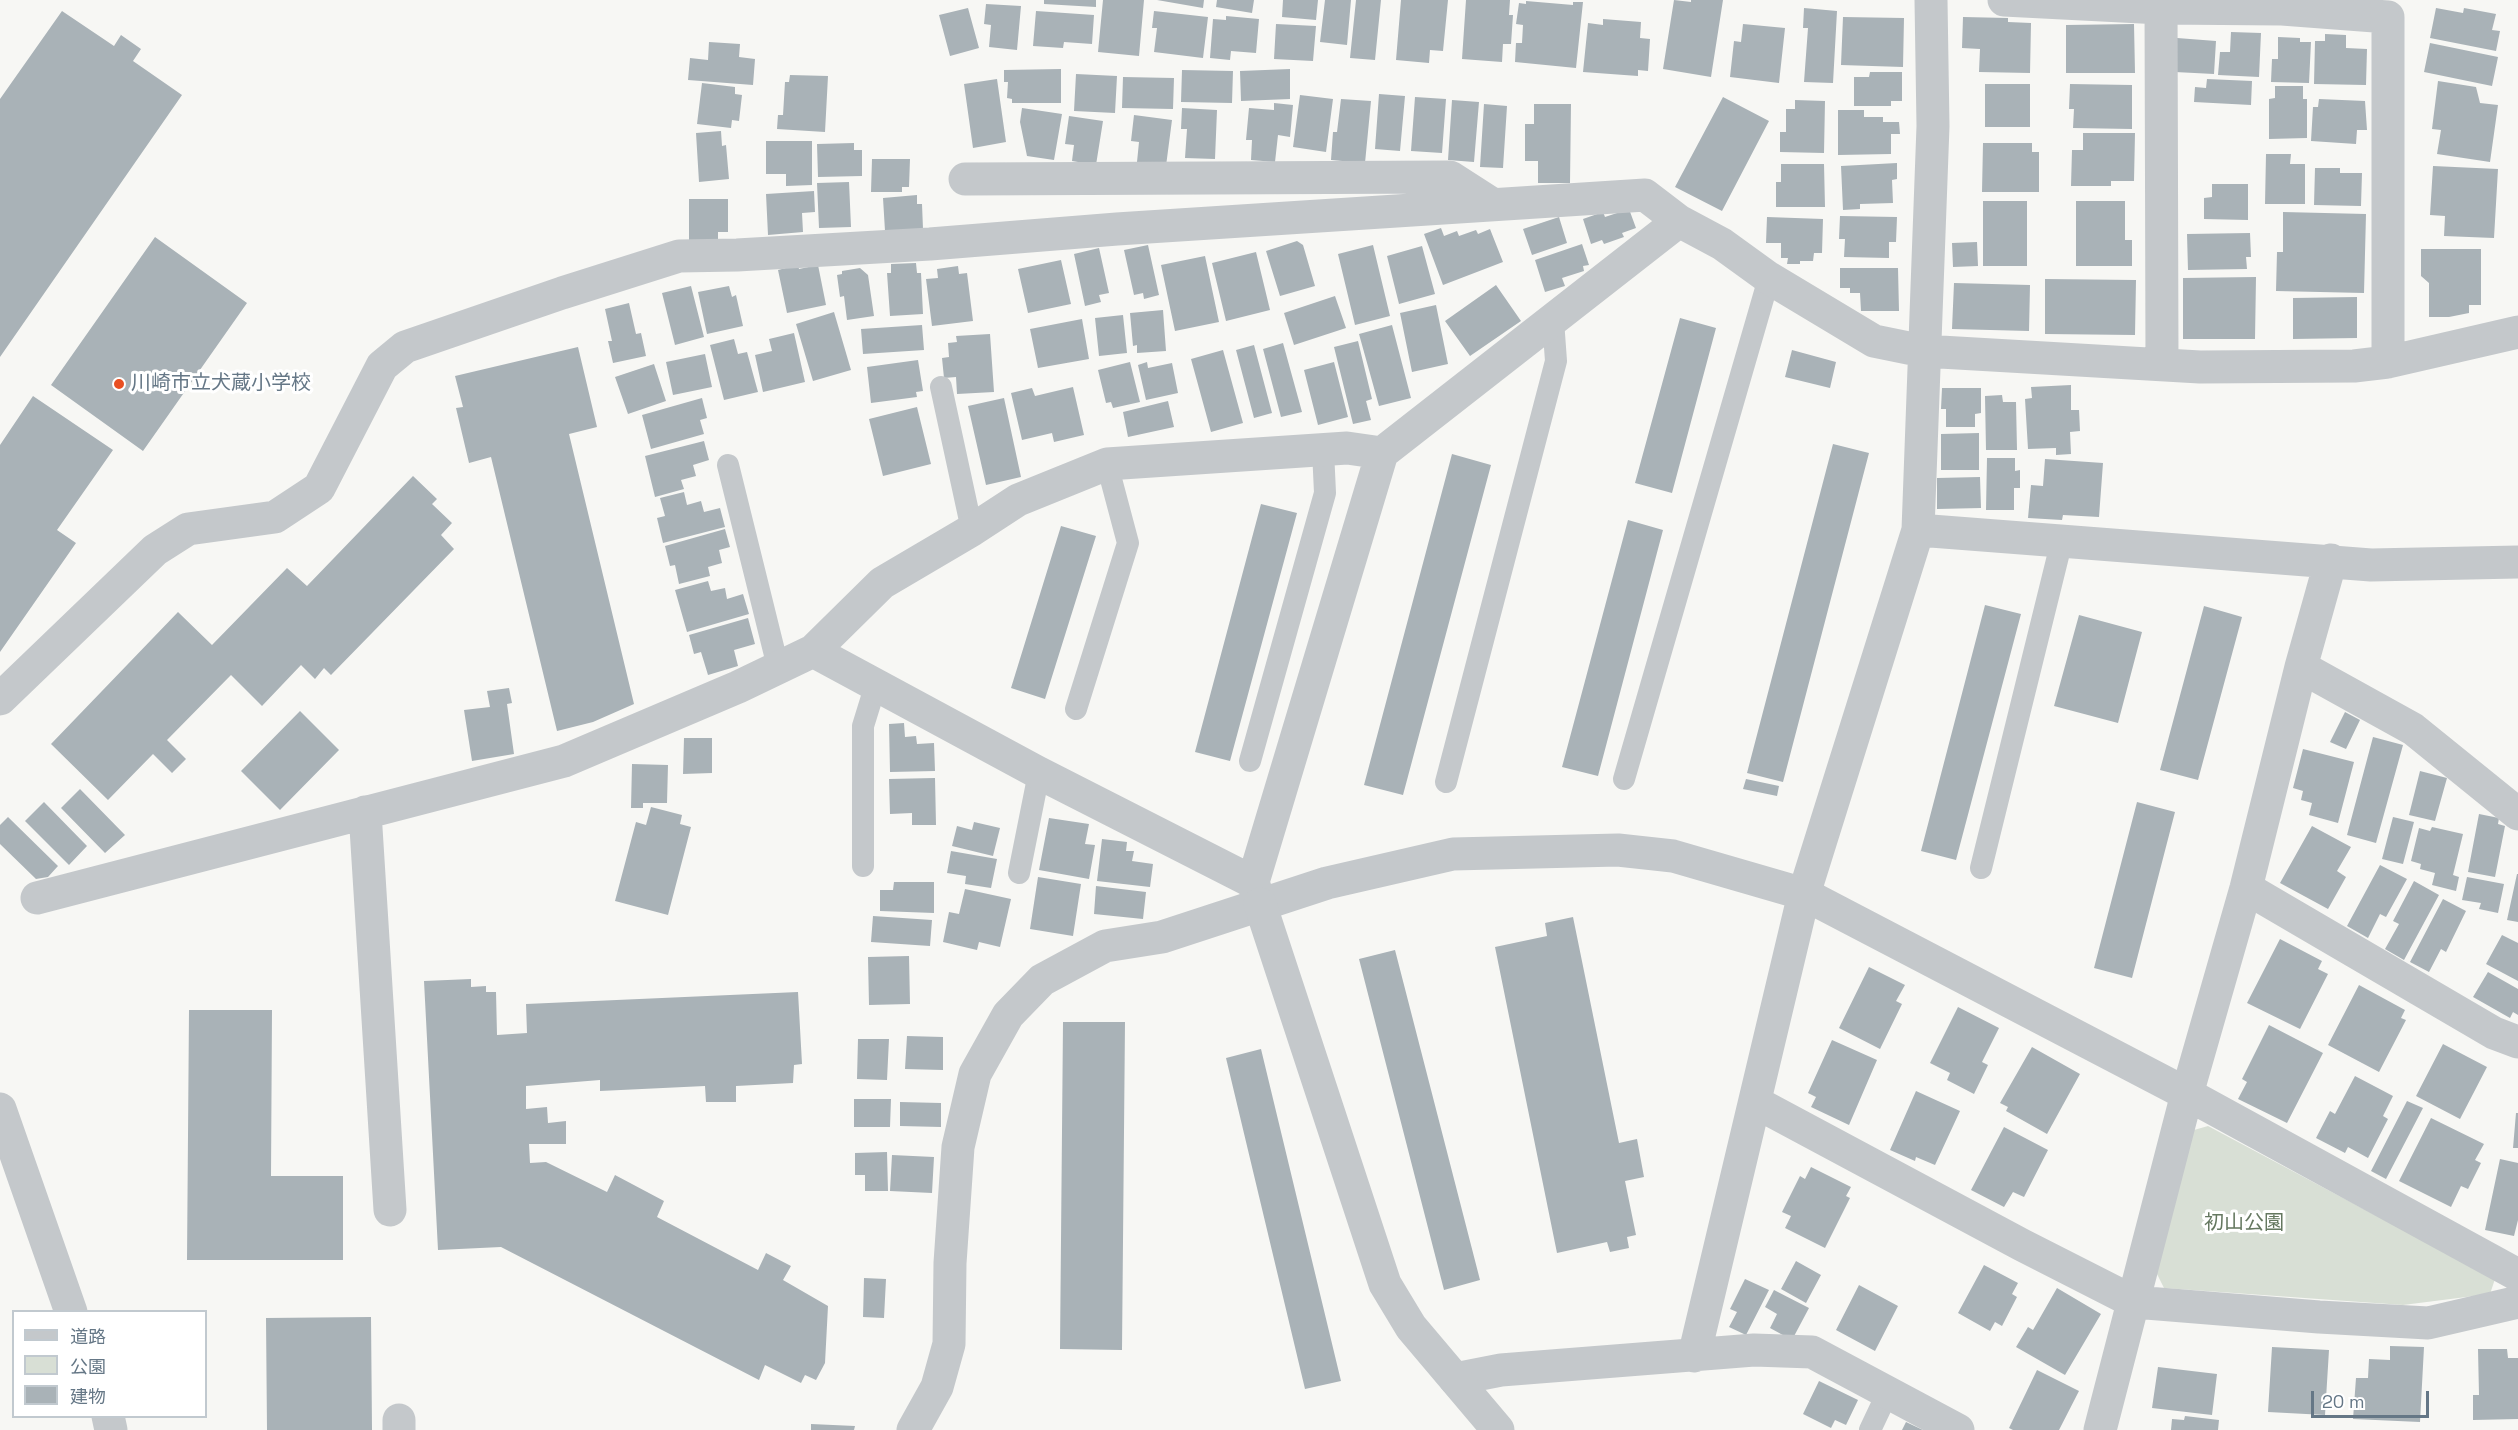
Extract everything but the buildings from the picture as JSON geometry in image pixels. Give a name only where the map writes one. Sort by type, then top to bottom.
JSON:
[{"type":"street","points":[[1694,1356],[1804,894],[1918,530],[1933,126],[1931,0]]},
{"type":"street","points":[[2004,0],[2282,9],[2388,16],[2388,362]]},
{"type":"street","points":[[2161,4],[2162,364]]},
{"type":"street","points":[[965,179],[1450,177],[1492,204]]},
{"type":"street","points":[[0,699],[155,550],[188,529],[274,517],[319,488],[382,366],[405,348],[562,293],[679,256],[930,244],[1117,229],[1645,195],[1678,221],[1722,244],[1769,278],[1874,341],[1923,351],[2200,367],[2342,366],[2388,362],[2518,332]]},
{"type":"street","points":[[1498,1430],[1412,1327],[1385,1284],[1257,893],[1382,453],[1678,221]]},
{"type":"street","points":[[37,898],[564,761],[738,687],[813,651],[882,583],[1018,500],[1107,464],[1347,448],[1382,453]]},
{"type":"street","points":[[1918,530],[2331,560],[2371,565],[2518,562]]},
{"type":"street","points":[[2100,1430],[2187,1094],[2246,888],[2301,667],[2331,560]]},
{"type":"street","points":[[813,651],[1257,893]]},
{"type":"street","points":[[2301,667],[2413,729],[2518,814]]},
{"type":"street","points":[[365,812],[390,1210]]},
{"type":"street","points":[[913,1430],[937,1387],[949,1344],[950,1263],[958,1147],[972,1084],[975,1074],[1008,1015],[1042,980],[1105,946],[1162,937],[1257,893],[1327,883],[1453,854],[1618,850],[1673,856],[1804,894],[2187,1094],[2518,1275]]},
{"type":"street","points":[[2246,888],[2494,1033],[2518,1042]]},
{"type":"street","points":[[1755,1102],[2022,1245],[2134,1302],[2285,1315],[2428,1323],[2518,1302]]},
{"type":"street","points":[[0,1110],[71,1310]]},
{"type":"street","points":[[1455,1379],[1502,1370],[1754,1350],[1812,1352],[1958,1430]]},
{"type":"lane","points":[[1623,779],[1769,278]]},
{"type":"lane","points":[[1446,782],[1556,361],[1553,320]]},
{"type":"lane","points":[[941,387],[972,530]]},
{"type":"lane","points":[[1250,761],[1325,493],[1323,450]]},
{"type":"lane","points":[[1076,709],[1128,543],[1107,464]]},
{"type":"lane","points":[[728,465],[778,668]]},
{"type":"lane","points":[[1981,868],[2062,540]]},
{"type":"lane","points":[[863,866],[863,726],[876,684]]},
{"type":"lane","points":[[1019,873],[1039,773]]},
{"type":"lane","points":[[1870,1430],[1887,1394]]},
{"type":"green space","name":"初山公園","points":[[2208,1126],[2495,1279],[2490,1294],[2403,1305],[2164,1288],[2156,1272],[2194,1130]]},
{"type":"place","name":"川崎市立犬蔵小学校","points":[[119,384]]}]
